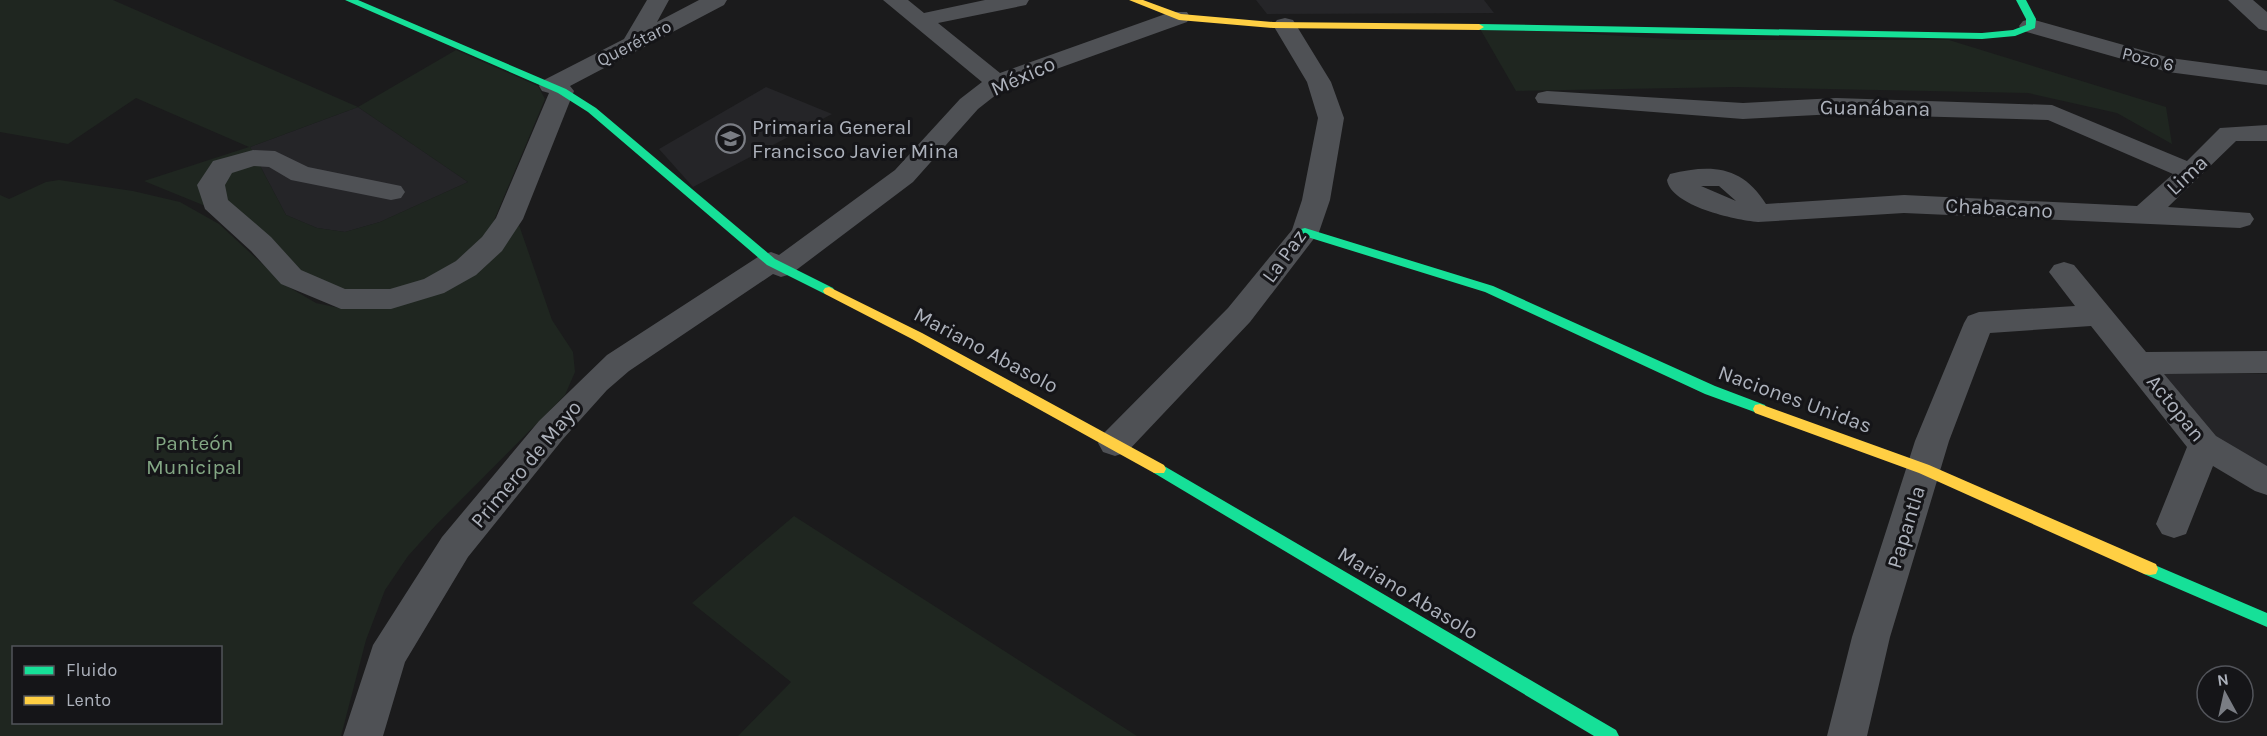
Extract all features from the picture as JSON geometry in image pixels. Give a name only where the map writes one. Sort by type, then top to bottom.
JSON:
[{"type":"street","name":"Mariano Abasolo","points":[[350,0],[556,89],[592,110],[776,264],[1115,443],[1610,736]]},
{"type":"street","points":[[632,43],[658,0]]},
{"type":"street","name":"Querétaro","points":[[556,89],[632,43],[716,0]]},
{"type":"street","points":[[894,0],[997,82]]},
{"type":"street","points":[[921,20],[1018,0]]},
{"type":"street","points":[[1134,0],[1179,17],[1285,25],[1982,36],[2015,33],[2031,26],[2031,19],[2021,0]]},
{"type":"street","points":[[2238,0],[2267,24]]},
{"type":"street","name":"México","points":[[776,264],[904,176],[969,104],[997,82],[1129,37],[1179,17]]},
{"type":"street","name":"La Paz","points":[[1115,443],[1239,315],[1305,232],[1316,200],[1331,118],[1319,82],[1285,25]]},
{"type":"street","name":"Pozo 6","points":[[2031,26],[2168,65],[2267,78]]},
{"type":"street","points":[[391,192],[300,174],[276,159],[253,158],[222,167],[211,185],[215,203],[261,244],[291,277],[341,299],[391,299],[434,286],[466,268],[492,243],[509,219],[556,89]]},
{"type":"street","name":"Guanábana","points":[[1547,98],[1743,111],[1836,105],[2052,113],[2192,172]]},
{"type":"street","name":"Lima","points":[[2143,215],[2192,172],[2229,133],[2267,132]]},
{"type":"street","name":"Chabacano","points":[[1758,213],[1904,204],[2240,219]]},
{"type":"street","name":"Naciones Unidas","points":[[1305,232],[1489,289],[1710,390],[1924,470],[2267,620]]},
{"type":"street","name":"Primero de Mayo","points":[[363,736],[387,657],[455,547],[551,430],[596,382],[618,363],[776,264]]},
{"type":"street","name":"Actopan","points":[[2064,272],[2204,445],[2267,482]]},
{"type":"street","name":"Papantla","points":[[1847,736],[1871,637],[1924,470],[1979,323],[2101,315]]},
{"type":"street","points":[[2139,363],[2267,362]]},
{"type":"street","points":[[2174,524],[2204,445]]},
{"type":"shaded area","points":[[1256,0],[1484,0],[1494,13],[1267,14]]},
{"type":"shaded area","points":[[766,87],[832,114],[693,187],[659,149]]},
{"type":"shaded area","points":[[358,107],[468,182],[380,222],[345,232],[317,228],[286,215],[250,147]]},
{"type":"shaded area","points":[[2160,374],[2267,374],[2267,474],[2208,434]]},
{"type":"green space","points":[[0,0],[113,0],[358,107],[456,50],[538,86],[545,99],[490,230],[456,263],[427,283],[389,294],[314,286],[220,212],[144,181],[249,147],[136,98],[68,144],[0,132]],"holes":[[[358,107],[468,182],[380,222],[345,232],[317,228],[286,215],[250,147]]]},
{"type":"green space","points":[[1479,27],[1685,40],[1949,40],[2166,107],[2172,144],[2117,113],[2028,93],[1735,87],[1516,91]]},
{"type":"green space","name":"Panteón Municipal","points":[[59,180],[133,191],[180,202],[219,224],[285,285],[316,303],[344,309],[371,307],[480,268],[519,225],[552,320],[573,352],[575,372],[565,395],[436,525],[408,556],[385,590],[366,640],[341,736],[0,736],[0,195],[9,199],[46,182]]},
{"type":"green space","points":[[794,516],[1137,736],[738,736],[791,682],[692,603]]},
{"type":"traffic: fast","points":[[350,0],[562,91],[592,110],[771,262],[829,291]]},
{"type":"traffic: fast","points":[[1479,27],[1982,36],[2015,33],[2031,26],[2031,19],[2021,0]]},
{"type":"traffic: fast","points":[[1305,232],[1489,289],[1710,390],[1760,409]]},
{"type":"traffic: fast","points":[[1159,469],[1610,736]]},
{"type":"traffic: fast","points":[[2150,569],[2267,620]]},
{"type":"traffic: slow","points":[[1134,0],[1179,17],[1273,25],[1479,27]]},
{"type":"traffic: slow","points":[[829,291],[917,336],[1159,469]]},
{"type":"traffic: slow","points":[[1760,409],[1924,469],[2150,569]]},
{"type":"place","name":"Primaria General Francisco Javier Mina","points":[[731,139]]}]
